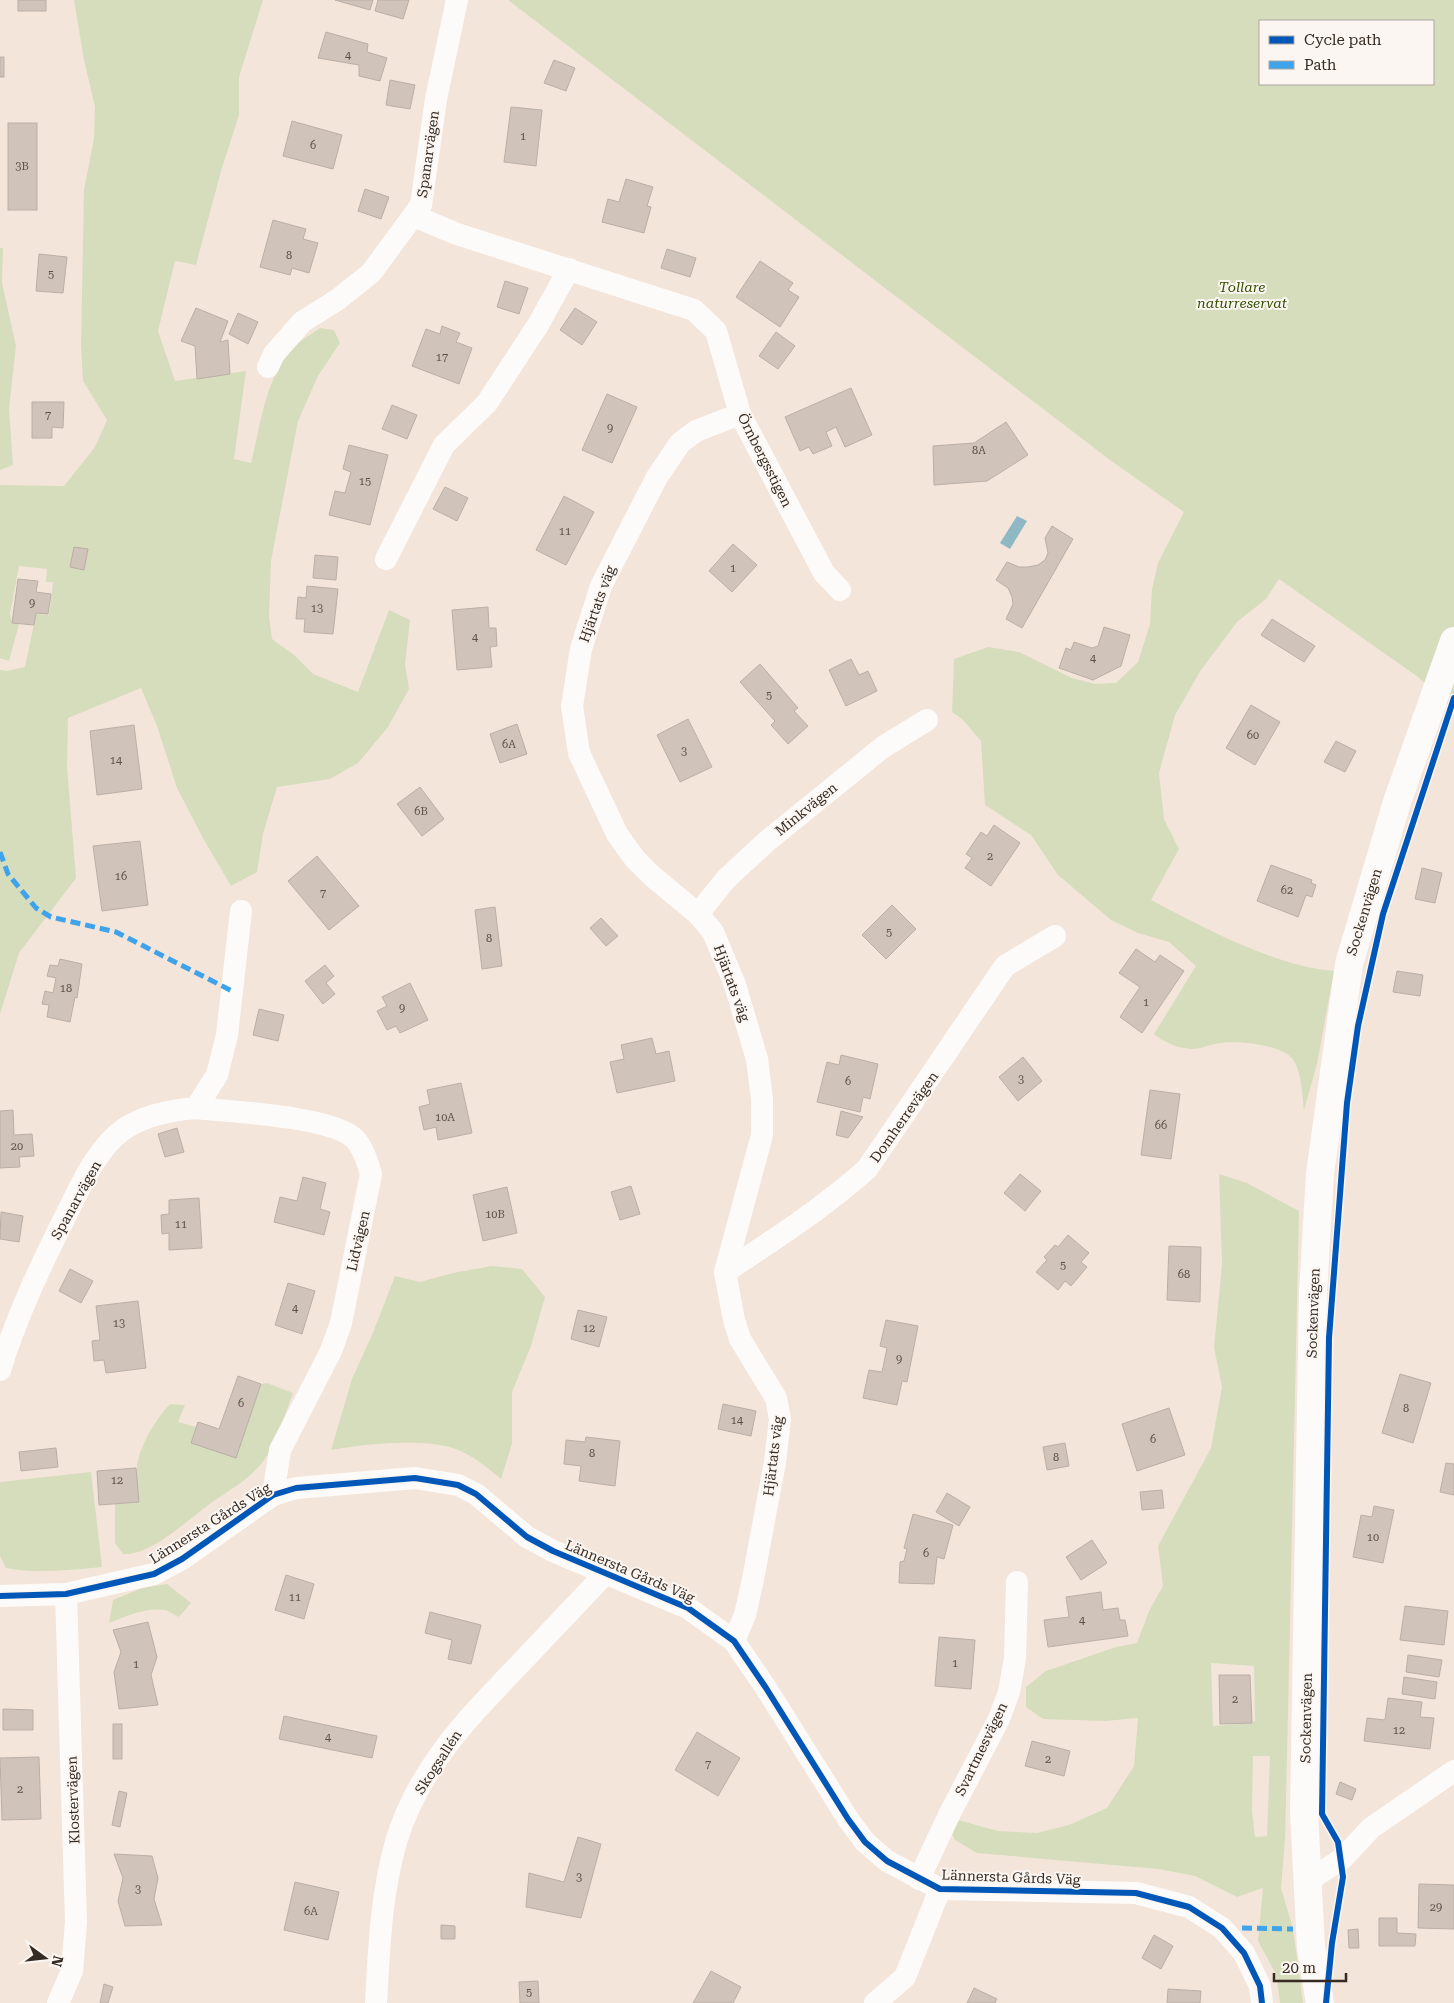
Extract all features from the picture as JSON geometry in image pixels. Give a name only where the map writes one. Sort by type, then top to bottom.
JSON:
[{"type":"street","name":"Spanarvägen","points":[[268,367],[274,354],[302,322],[337,300],[371,273],[393,240],[421,205],[436,99],[457,0]]},
{"type":"street","name":"Örnbergsstigen","points":[[414,216],[457,234],[694,310],[705,319],[716,332],[723,348],[740,414],[814,556],[824,573],[840,590]]},
{"type":"street","points":[[386,559],[444,446],[488,403],[538,325],[569,269]]},
{"type":"street","name":"Hjärtats väg","points":[[734,1640],[744,1615],[753,1579],[775,1462],[780,1419],[776,1398],[740,1339],[734,1320],[725,1272],[762,1135],[762,1099],[757,1059],[735,985],[713,932],[698,914],[652,876],[635,859],[617,834],[579,754],[572,706],[581,649],[601,586],[657,477],[680,442],[696,431],[740,414]]},
{"type":"street","name":"Sockenvägen","points":[[1320,2003],[1312,1947],[1304,1812],[1313,1293],[1320,1174],[1349,964],[1398,802],[1454,641]]},
{"type":"street","name":"Minkvägen","points":[[698,914],[726,879],[766,842],[883,747],[927,720]]},
{"type":"street","points":[[196,1108],[217,1075],[228,1036],[241,911]]},
{"type":"street","name":"Domherrevägen","points":[[725,1272],[796,1225],[840,1193],[867,1169],[1005,966],[1055,936]]},
{"type":"street","name":"Spanarvägen","points":[[0,1370],[14,1326],[36,1274],[79,1189],[113,1139],[132,1125],[175,1110],[196,1108]]},
{"type":"street","name":"Lidvägen","points":[[196,1108],[326,1125],[354,1139],[368,1161],[371,1174],[341,1323],[331,1351],[280,1450],[272,1495]]},
{"type":"street","name":"Lännersta Gårds Väg","points":[[0,1596],[66,1594],[154,1574],[171,1566],[272,1495],[296,1488],[415,1478],[434,1480],[458,1486],[476,1494],[527,1537],[582,1565],[606,1573],[688,1608],[734,1640],[848,1819],[865,1842],[886,1861],[940,1889],[1136,1893],[1190,1907],[1222,1928],[1244,1953],[1260,1986],[1262,2003]]},
{"type":"street","name":"Skogsallén","points":[[376,2003],[381,1920],[387,1882],[396,1842],[421,1782],[448,1742],[468,1718],[606,1573]]},
{"type":"street","name":"Svartmesvägen","points":[[919,1879],[950,1813],[999,1719],[1009,1692],[1015,1658],[1017,1582]]},
{"type":"street","name":"Klostervägen","points":[[58,2003],[72,1971],[76,1922],[66,1594]]},
{"type":"street","points":[[1309,1880],[1342,1859],[1371,1828],[1454,1771]]},
{"type":"street","points":[[875,2003],[905,1977],[940,1889]]},
{"type":"green space","points":[[74,0],[263,0],[239,77],[239,115],[221,171],[196,265],[175,261],[158,331],[175,381],[246,371],[234,459],[251,463],[264,405],[274,378],[289,352],[295,345],[320,328],[334,330],[340,343],[318,376],[298,421],[271,561],[269,617],[272,639],[294,655],[313,674],[358,692],[389,610],[410,620],[405,664],[409,689],[388,727],[358,763],[330,779],[277,787],[263,834],[257,872],[231,886],[177,788],[157,726],[141,688],[68,718],[67,766],[76,878],[19,953],[0,1014],[0,670],[7,671],[25,667],[36,614],[49,615],[53,582],[46,582],[47,569],[19,566],[10,614],[12,623],[19,624],[9,661],[0,658],[0,485],[64,486],[95,447],[107,420],[83,381],[81,345],[84,189],[94,139],[95,107],[84,60]]},
{"type":"green space","name":"Tollare naturreservat","points":[[508,0],[1454,0],[1454,711],[1418,677],[1279,579],[1266,599],[1237,622],[1201,670],[1175,715],[1159,773],[1164,819],[1179,849],[1151,900],[1264,954],[1311,968],[1334,971],[1317,1064],[1304,1110],[1297,1066],[1288,1055],[1280,1050],[1257,1044],[1233,1042],[1189,1049],[1169,1043],[1154,1034],[1196,966],[1169,942],[1138,933],[1111,920],[1058,875],[1031,835],[985,805],[981,741],[963,720],[952,712],[954,659],[988,647],[1019,652],[1072,678],[1095,684],[1116,683],[1138,662],[1150,624],[1152,589],[1158,563],[1184,512],[1114,463]]},
{"type":"green space","points":[[0,248],[3,248],[2,283],[16,346],[9,409],[13,465],[0,470]]},
{"type":"green space","points":[[1219,1174],[1247,1183],[1299,1211],[1285,1839],[1281,1888],[1293,1929],[1303,2003],[1280,2003],[1276,1974],[1258,1941],[1263,1888],[1237,1897],[1195,1876],[1158,1869],[977,1853],[955,1840],[950,1830],[958,1820],[998,1831],[1037,1833],[1069,1825],[1107,1808],[1134,1766],[1138,1718],[1105,1721],[1043,1719],[1026,1707],[1026,1687],[1046,1671],[1116,1647],[1137,1643],[1149,1611],[1163,1586],[1158,1546],[1211,1448],[1222,1387],[1214,1347],[1222,1265]],"holes":[[[1211,1663],[1254,1666],[1255,1720],[1252,1723],[1213,1726]],[[1253,1756],[1270,1756],[1267,1836],[1255,1837],[1252,1810]]]},
{"type":"green space","points":[[492,1266],[522,1269],[545,1297],[531,1346],[512,1392],[512,1444],[501,1479],[472,1457],[453,1448],[441,1445],[393,1443],[331,1450],[352,1379],[372,1335],[395,1276],[420,1282],[453,1273]]},
{"type":"green space","points":[[267,1383],[293,1393],[276,1439],[262,1463],[241,1483],[159,1542],[135,1553],[123,1554],[115,1543],[115,1504],[139,1502],[137,1474],[140,1453],[153,1426],[170,1404],[185,1405],[178,1422],[196,1427],[191,1443],[235,1458],[261,1384]]},
{"type":"green space","points":[[91,1472],[102,1567],[42,1571],[6,1568],[0,1556],[0,1482]]},
{"type":"green space","points":[[167,1584],[191,1603],[179,1617],[165,1610],[158,1609],[136,1613],[109,1623],[113,1600],[142,1588]]},
{"type":"water","points":[[1017,516],[1027,521],[1010,549],[1000,543]]},
{"type":"building","points":[[18,0],[46,0],[46,11],[18,11]]},
{"type":"building","points":[[335,0],[373,0],[370,10]]},
{"type":"building","points":[[378,0],[409,0],[403,19],[375,11]]},
{"type":"building","points":[[326,32],[368,44],[367,52],[387,58],[380,81],[359,76],[359,65],[318,58]]},
{"type":"building","points":[[0,57],[4,57],[4,77],[0,77]]},
{"type":"building","points":[[554,60],[575,68],[566,91],[544,83]]},
{"type":"building","points":[[390,80],[415,85],[410,109],[386,105]]},
{"type":"building","points":[[511,107],[542,110],[536,166],[504,162]]},
{"type":"building","points":[[292,121],[342,135],[333,169],[283,156]]},
{"type":"building","points":[[8,123],[37,123],[37,210],[8,210]]},
{"type":"building","points":[[626,179],[653,187],[647,206],[651,207],[644,233],[602,222],[608,199],[619,202]]},
{"type":"building","points":[[365,189],[389,197],[381,219],[358,211]]},
{"type":"building","points":[[273,220],[306,229],[303,239],[318,243],[309,273],[292,268],[290,275],[260,267]]},
{"type":"building","points":[[667,249],[696,258],[690,277],[661,268]]},
{"type":"building","points":[[39,254],[67,257],[63,293],[36,291]]},
{"type":"building","points":[[760,261],[793,283],[788,290],[799,297],[780,327],[736,297]]},
{"type":"building","points":[[505,281],[528,288],[519,314],[497,307]]},
{"type":"building","points":[[196,308],[228,321],[220,342],[228,340],[230,374],[197,379],[195,346],[181,341]]},
{"type":"building","points":[[575,308],[597,322],[582,345],[560,330]]},
{"type":"building","points":[[238,313],[258,322],[248,344],[229,334]]},
{"type":"building","points":[[442,326],[460,333],[456,342],[472,348],[459,384],[412,366],[426,329],[440,334]]},
{"type":"building","points":[[776,332],[795,346],[778,369],[759,356]]},
{"type":"building","points":[[851,388],[872,435],[845,447],[836,427],[826,432],[832,446],[813,454],[809,447],[800,451],[785,417]]},
{"type":"building","points":[[607,394],[637,407],[612,463],[582,450]]},
{"type":"building","points":[[32,402],[64,402],[63,428],[52,427],[52,438],[32,438]]},
{"type":"building","points":[[392,405],[417,415],[407,439],[382,429]]},
{"type":"building","points":[[1006,422],[1028,455],[987,481],[934,485],[933,446],[974,443]]},
{"type":"building","points":[[349,445],[388,455],[370,525],[329,515],[335,491],[345,493],[351,472],[343,469]]},
{"type":"building","points":[[445,487],[468,498],[457,521],[433,509]]},
{"type":"building","points":[[564,496],[594,512],[566,565],[536,550]]},
{"type":"building","points":[[1052,526],[1073,539],[1022,628],[1006,619],[1013,604],[1012,597],[1008,588],[996,580],[1007,562],[1019,567],[1028,567],[1038,565],[1045,560],[1048,553],[1045,538]]},
{"type":"building","points":[[733,544],[757,565],[732,592],[709,571]]},
{"type":"building","points":[[74,547],[88,549],[84,570],[70,567]]},
{"type":"building","points":[[315,555],[338,557],[336,580],[313,578]]},
{"type":"building","points":[[18,579],[38,581],[36,592],[51,594],[48,614],[36,613],[34,625],[12,623]]},
{"type":"building","points":[[307,586],[338,589],[333,634],[304,632],[305,619],[296,619],[298,597],[306,598]]},
{"type":"building","points":[[488,607],[489,628],[496,628],[497,646],[490,647],[492,667],[457,670],[452,610]]},
{"type":"building","points":[[1272,619],[1315,646],[1304,662],[1261,635]]},
{"type":"building","points":[[1104,627],[1130,635],[1121,666],[1093,680],[1059,668],[1066,648],[1071,650],[1074,642],[1092,648],[1098,646]]},
{"type":"building","points":[[851,659],[859,675],[868,671],[877,691],[846,706],[829,670]]},
{"type":"building","points":[[760,664],[798,708],[794,711],[808,726],[788,744],[771,725],[775,721],[740,682]]},
{"type":"building","points":[[1251,705],[1280,722],[1255,765],[1226,748]]},
{"type":"building","points":[[688,719],[712,767],[680,782],[657,735]]},
{"type":"building","points":[[517,724],[527,754],[500,763],[490,734]]},
{"type":"building","points":[[134,725],[142,789],[97,795],[90,731]]},
{"type":"building","points":[[1336,741],[1356,751],[1345,772],[1324,762]]},
{"type":"building","points":[[420,787],[444,819],[422,836],[397,804]]},
{"type":"building","points":[[994,825],[1020,843],[991,886],[965,868],[972,858],[966,854],[981,832],[987,836]]},
{"type":"building","points":[[140,841],[148,905],[102,911],[93,846]]},
{"type":"building","points":[[317,856],[359,906],[329,930],[288,881]]},
{"type":"building","points":[[1271,865],[1312,880],[1311,883],[1316,885],[1312,897],[1306,895],[1298,917],[1257,901]]},
{"type":"building","points":[[1422,868],[1442,873],[1435,903],[1415,899]]},
{"type":"building","points":[[892,905],[916,929],[886,959],[862,935]]},
{"type":"building","points":[[495,907],[502,966],[482,969],[475,910]]},
{"type":"building","points":[[601,918],[618,936],[606,946],[590,928]]},
{"type":"building","points":[[1136,949],[1155,962],[1160,955],[1184,971],[1142,1033],[1120,1017],[1140,987],[1119,973]]},
{"type":"building","points":[[60,959],[82,964],[77,998],[75,997],[70,1022],[47,1017],[49,1005],[42,1004],[45,991],[53,993],[56,978],[47,976],[50,965],[58,966]]},
{"type":"building","points":[[325,965],[334,976],[326,983],[335,994],[323,1004],[305,981]]},
{"type":"building","points":[[1397,971],[1423,975],[1420,996],[1393,992]]},
{"type":"building","points":[[410,983],[428,1020],[400,1033],[396,1026],[387,1030],[377,1011],[387,1006],[382,997]]},
{"type":"building","points":[[259,1009],[284,1015],[278,1041],[253,1035]]},
{"type":"building","points":[[652,1038],[656,1054],[669,1051],[675,1081],[617,1093],[610,1062],[624,1059],[621,1045]]},
{"type":"building","points":[[841,1055],[878,1064],[870,1099],[863,1097],[860,1112],[817,1102],[827,1062],[839,1065]]},
{"type":"building","points":[[1023,1057],[1042,1081],[1018,1101],[999,1077]]},
{"type":"building","points":[[461,1083],[472,1133],[438,1140],[436,1127],[424,1130],[419,1107],[430,1104],[427,1090]]},
{"type":"building","points":[[1150,1090],[1180,1094],[1171,1159],[1141,1155]]},
{"type":"building","points":[[13,1110],[14,1135],[32,1134],[34,1156],[19,1157],[20,1167],[0,1168],[0,1111]]},
{"type":"building","points":[[841,1111],[863,1117],[848,1138],[836,1135]]},
{"type":"building","points":[[177,1128],[184,1152],[165,1157],[158,1134]]},
{"type":"building","points":[[1020,1174],[1041,1191],[1025,1211],[1004,1193]]},
{"type":"building","points":[[303,1177],[326,1183],[320,1209],[330,1212],[324,1235],[274,1222],[280,1197],[297,1201]]},
{"type":"building","points":[[631,1186],[640,1214],[620,1220],[611,1192]]},
{"type":"building","points":[[507,1187],[517,1233],[483,1241],[473,1195]]},
{"type":"building","points":[[199,1198],[202,1248],[169,1250],[169,1233],[162,1234],[161,1215],[169,1214],[169,1200]]},
{"type":"building","points":[[1,1212],[23,1216],[19,1242],[0,1239]]},
{"type":"building","points":[[1068,1235],[1089,1253],[1081,1262],[1087,1267],[1071,1286],[1065,1281],[1058,1290],[1036,1272],[1047,1260],[1044,1257],[1055,1245],[1058,1247]]},
{"type":"building","points":[[1169,1246],[1201,1247],[1200,1302],[1167,1300]]},
{"type":"building","points":[[70,1269],[93,1281],[81,1303],[59,1291]]},
{"type":"building","points":[[288,1283],[315,1291],[302,1334],[275,1325]]},
{"type":"building","points":[[138,1301],[146,1368],[106,1373],[104,1360],[94,1361],[92,1341],[100,1340],[96,1306]]},
{"type":"building","points":[[578,1310],[607,1317],[599,1347],[571,1339]]},
{"type":"building","points":[[886,1320],[918,1326],[907,1382],[902,1381],[897,1405],[863,1398],[869,1370],[882,1372],[887,1348],[880,1346]]},
{"type":"building","points":[[1400,1374],[1431,1383],[1413,1443],[1382,1433]]},
{"type":"building","points":[[238,1376],[261,1384],[236,1458],[191,1443],[198,1422],[219,1429]]},
{"type":"building","points":[[723,1404],[756,1411],[751,1436],[718,1429]]},
{"type":"building","points":[[1169,1408],[1185,1455],[1137,1471],[1122,1424]]},
{"type":"building","points":[[586,1437],[620,1441],[615,1486],[579,1481],[581,1466],[564,1464],[566,1440],[585,1442]]},
{"type":"building","points":[[1065,1443],[1069,1466],[1047,1470],[1043,1447]]},
{"type":"building","points":[[56,1448],[58,1467],[21,1471],[19,1452]]},
{"type":"building","points":[[1446,1463],[1454,1464],[1454,1495],[1440,1492]]},
{"type":"building","points":[[136,1468],[139,1502],[99,1505],[97,1471]]},
{"type":"building","points":[[1162,1490],[1164,1508],[1142,1510],[1140,1492]]},
{"type":"building","points":[[947,1493],[970,1507],[959,1526],[936,1512]]},
{"type":"building","points":[[1374,1506],[1394,1510],[1383,1563],[1353,1557],[1361,1515],[1372,1517]]},
{"type":"building","points":[[913,1514],[953,1525],[944,1559],[937,1557],[934,1584],[899,1583],[900,1562],[904,1561],[907,1549],[904,1548]]},
{"type":"building","points":[[1092,1540],[1107,1563],[1081,1580],[1066,1557]]},
{"type":"building","points":[[286,1575],[314,1584],[304,1619],[275,1610]]},
{"type":"building","points":[[1101,1592],[1103,1610],[1118,1608],[1120,1620],[1125,1620],[1128,1636],[1048,1647],[1044,1620],[1069,1617],[1066,1597]]},
{"type":"building","points":[[1405,1606],[1448,1611],[1444,1645],[1400,1640]]},
{"type":"building","points":[[430,1612],[481,1625],[471,1664],[448,1659],[452,1640],[425,1633]]},
{"type":"building","points":[[148,1622],[157,1657],[151,1675],[158,1705],[119,1709],[114,1672],[121,1652],[113,1630]]},
{"type":"building","points":[[939,1637],[975,1640],[971,1689],[935,1686]]},
{"type":"building","points":[[1408,1655],[1442,1660],[1439,1677],[1406,1672]]},
{"type":"building","points":[[1219,1675],[1250,1675],[1252,1723],[1220,1724]]},
{"type":"building","points":[[1404,1677],[1437,1682],[1435,1699],[1402,1694]]},
{"type":"building","points":[[1388,1698],[1422,1702],[1420,1717],[1434,1718],[1430,1749],[1364,1741],[1367,1718],[1385,1720]]},
{"type":"building","points":[[3,1709],[33,1710],[33,1730],[3,1730]]},
{"type":"building","points":[[284,1716],[377,1736],[372,1758],[279,1739]]},
{"type":"building","points":[[113,1724],[122,1724],[122,1759],[113,1759]]},
{"type":"building","points":[[697,1732],[740,1758],[718,1796],[675,1770]]},
{"type":"building","points":[[1032,1741],[1070,1751],[1064,1776],[1025,1766]]},
{"type":"building","points":[[39,1757],[41,1819],[2,1820],[0,1758]]},
{"type":"building","points":[[1340,1782],[1356,1789],[1352,1800],[1336,1794]]},
{"type":"building","points":[[119,1791],[127,1793],[120,1827],[112,1825]]},
{"type":"building","points":[[578,1837],[601,1844],[581,1918],[526,1907],[529,1873],[564,1882]]},
{"type":"building","points":[[114,1854],[152,1856],[158,1878],[154,1899],[162,1925],[125,1926],[118,1901],[123,1878]]},
{"type":"building","points":[[295,1882],[339,1892],[328,1940],[284,1930]]},
{"type":"building","points":[[1419,1884],[1454,1885],[1454,1929],[1418,1928]]},
{"type":"building","points":[[1379,1918],[1397,1918],[1397,1933],[1416,1934],[1415,1946],[1379,1946]]},
{"type":"building","points":[[441,1925],[455,1926],[455,1939],[441,1939]]},
{"type":"building","points":[[1358,1929],[1359,1948],[1349,1948],[1348,1930]]},
{"type":"building","points":[[1154,1935],[1173,1946],[1161,1969],[1142,1958]]},
{"type":"building","points":[[711,1971],[741,1987],[733,2003],[693,2003]]},
{"type":"building","points":[[538,1981],[539,2003],[520,2003],[519,1982]]},
{"type":"building","points":[[104,1984],[113,1987],[108,2003],[100,2003]]},
{"type":"building","points":[[974,1988],[997,1999],[995,2003],[967,2003]]},
{"type":"building","points":[[1168,1989],[1201,1991],[1200,2003],[1167,2003]]},
{"type":"marked path","points":[[0,852],[8,874],[36,908],[51,917],[116,932],[234,992]]},
{"type":"marked path","points":[[1242,1928],[1293,1929]]},
{"type":"cycle path","points":[[1326,2003],[1332,1943],[1343,1877],[1338,1842],[1322,1814],[1329,1338],[1347,1103],[1358,1026],[1383,914],[1454,698]]},
{"type":"cycle path","points":[[0,1596],[66,1594],[154,1574],[182,1559],[273,1495],[296,1488],[415,1478],[458,1485],[476,1494],[527,1537],[553,1551],[688,1608],[734,1641],[766,1688],[848,1819],[865,1842],[887,1861],[940,1889],[1136,1893],[1189,1907],[1222,1928],[1244,1953],[1260,1986],[1262,2003]]}]
